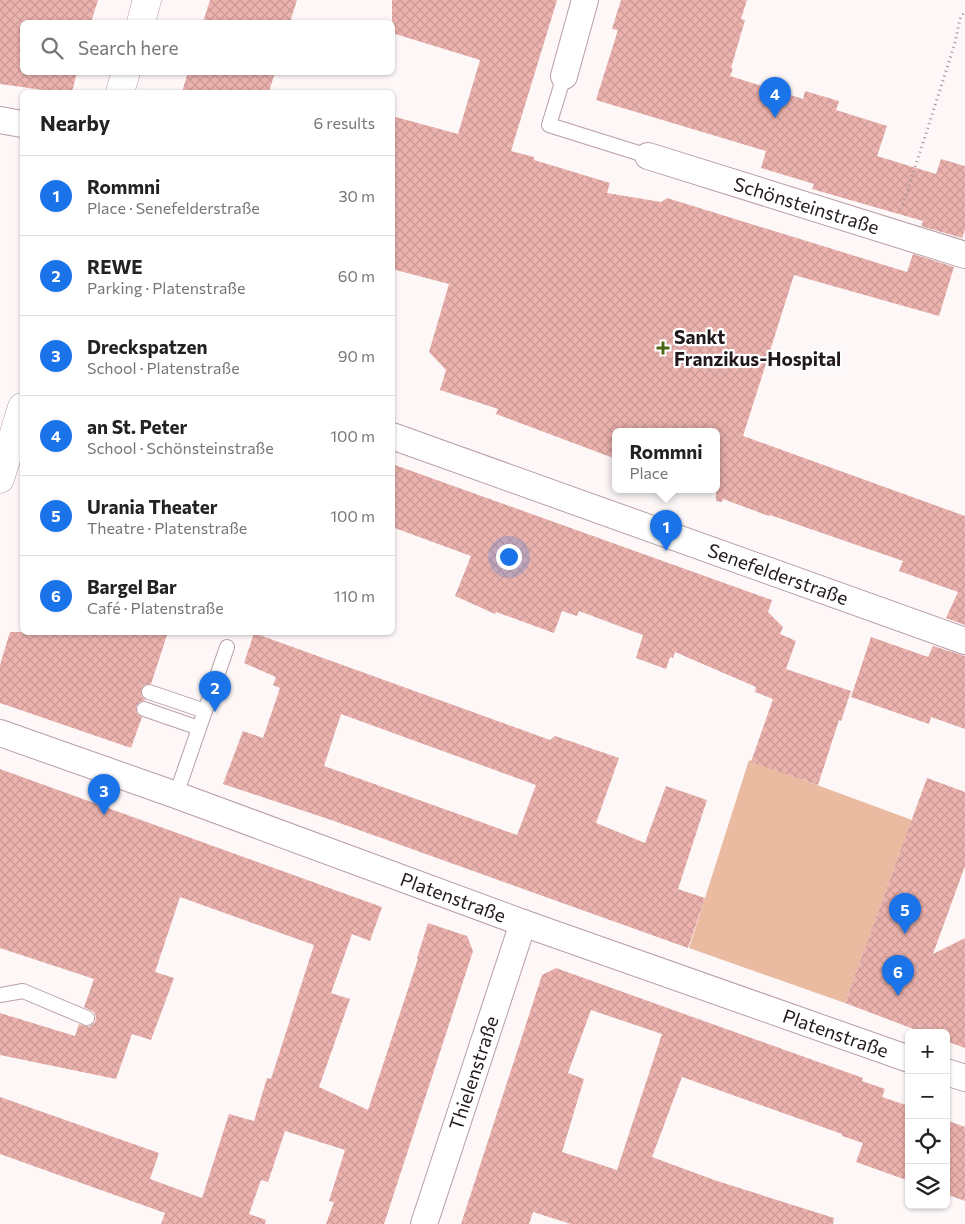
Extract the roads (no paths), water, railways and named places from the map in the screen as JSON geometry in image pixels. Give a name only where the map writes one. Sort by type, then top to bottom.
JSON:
[{"type":"main road","points":[[142,20],[147,0]]},
{"type":"main road","points":[[121,90],[125,75]]},
{"type":"main road","points":[[0,479],[20,414]]},
{"type":"street","points":[[564,76],[585,0]]},
{"type":"street","points":[[0,120],[20,124]]},
{"type":"street","name":"Schönsteinstraße","points":[[648,156],[965,255]]},
{"type":"street","name":"Senefelderstraße","points":[[395,437],[965,641]]},
{"type":"street","name":"Platenstraße","points":[[0,733],[176,795],[523,923],[905,1058]]},
{"type":"street","name":"Thielenstraße","points":[[424,1224],[523,923]]},
{"type":"street","points":[[950,1073],[965,1078]]},
{"type":"lane","points":[[564,76],[549,125],[648,156]]},
{"type":"lane","points":[[176,795],[227,647]]},
{"type":"lane","points":[[149,692],[205,711]]},
{"type":"lane","points":[[144,709],[199,728]]},
{"type":"lane","points":[[0,995],[22,990],[87,1018]]},
{"type":"place","name":"an St. Peter","points":[[775,118]]},
{"type":"place","name":"Sankt Franzikus-Hospital","points":[[663,348]]},
{"type":"place","name":"Rommni","points":[[666,551]]},
{"type":"place","name":"REWE","points":[[215,712]]},
{"type":"place","name":"Dreckspatzen","points":[[104,815]]},
{"type":"place","name":"Urania Theater","points":[[905,934]]},
{"type":"place","name":"Bargel Bar","points":[[898,996]]}]
